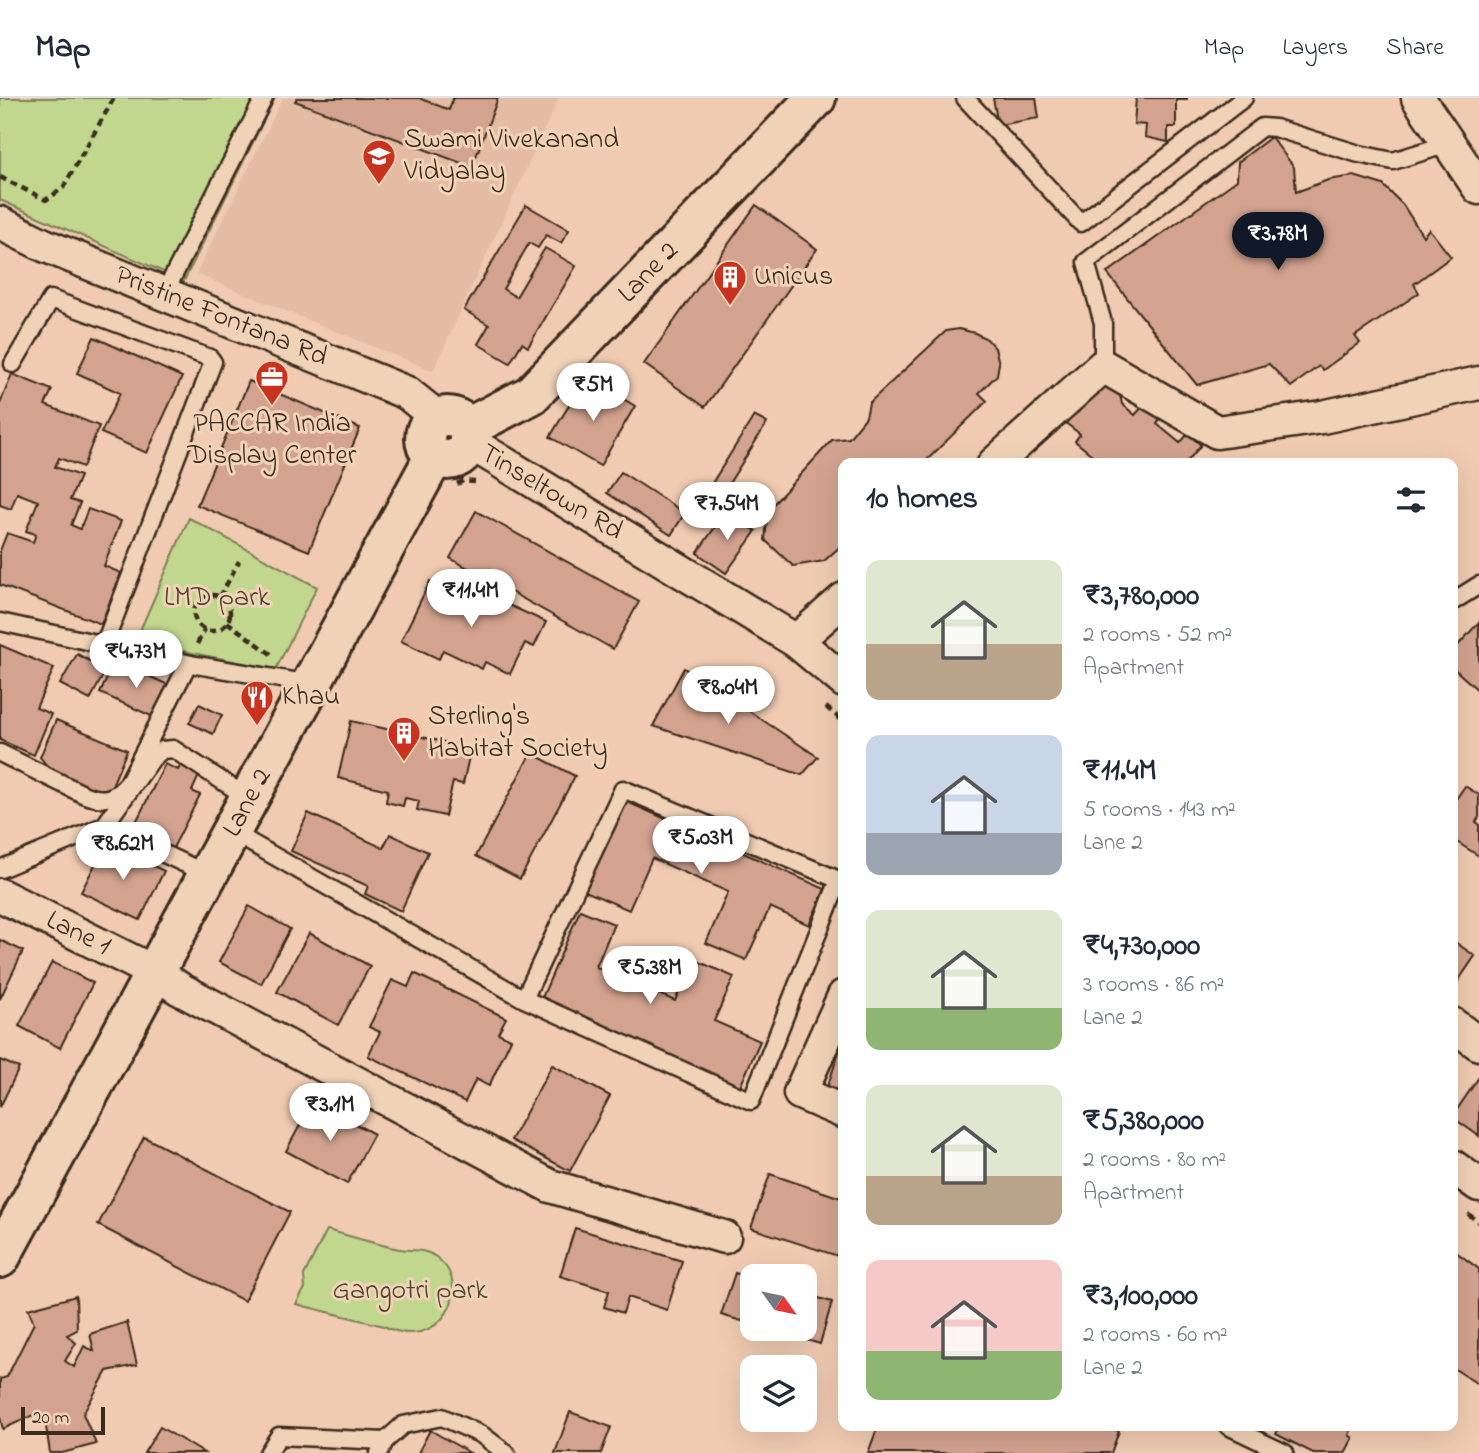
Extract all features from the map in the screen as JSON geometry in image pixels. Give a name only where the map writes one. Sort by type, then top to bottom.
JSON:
[{"type":"street","name":"Lane 2","points":[[0,1258],[311,686],[444,471],[448,460],[455,459],[466,450],[458,429],[531,395],[816,98]]},
{"type":"street","points":[[1418,98],[1479,188]]},
{"type":"street","name":"Pristine Fontana Rd","points":[[0,223],[44,245],[407,393],[458,429]]},
{"type":"street","points":[[1001,458],[1102,366],[1217,432],[1322,417],[1479,383]]},
{"type":"street","name":"Tinseltown Rd","points":[[458,429],[796,641],[833,693]]},
{"type":"street","points":[[796,641],[838,604]]},
{"type":"street","name":"Lane 1","points":[[0,895],[156,973],[180,989],[550,1186],[724,1237]]},
{"type":"street","points":[[838,1009],[800,1093],[838,1109]]},
{"type":"street","points":[[1458,1028],[1479,1044]]},
{"type":"street","points":[[1458,1170],[1479,1185]]},
{"type":"lane","points":[[164,294],[264,98]]},
{"type":"lane","points":[[965,98],[1081,223],[1244,98]]},
{"type":"lane","points":[[1102,366],[1103,323],[1086,262],[1262,127],[1275,128],[1359,154],[1394,161],[1448,144]]},
{"type":"lane","points":[[13,364],[51,299],[210,358],[213,362],[104,645]]},
{"type":"lane","points":[[1458,598],[1479,586]]},
{"type":"lane","points":[[0,622],[188,664],[311,686]]},
{"type":"lane","points":[[0,754],[97,800],[110,799],[128,783],[188,664]]},
{"type":"lane","points":[[0,869],[104,826],[152,759],[162,750],[173,749],[250,799]]},
{"type":"lane","points":[[524,999],[622,789],[838,880]]},
{"type":"lane","points":[[104,826],[209,875]]},
{"type":"lane","points":[[232,831],[524,999],[751,1101],[838,883]]},
{"type":"lane","points":[[268,1453],[279,1436],[382,1447],[402,1425],[442,1417],[482,1435],[506,1453]]},
{"type":"lane","points":[[1239,1431],[1285,1453]]},
{"type":"path","points":[[0,177],[46,200],[63,188],[114,98]]},
{"type":"path","points":[[444,471],[463,481],[473,481],[484,488]]},
{"type":"path","points":[[220,597],[239,561]]},
{"type":"path","points":[[209,595],[220,597],[228,605],[227,622],[219,629],[205,629],[196,621],[196,605],[199,600],[209,595]]},
{"type":"path","points":[[227,622],[277,658]]},
{"type":"path","points":[[196,645],[205,629]]},
{"type":"shaded area","name":"Swami Vivekanand Vidyalay","points":[[283,98],[559,98],[433,371],[196,274]]},
{"type":"green space","points":[[0,98],[275,98],[184,281],[0,200]]},
{"type":"green space","name":"LMD park","points":[[189,518],[317,587],[276,669],[135,642]]},
{"type":"green space","name":"Gangotri park","points":[[327,1230],[395,1248],[426,1252],[436,1257],[448,1270],[453,1285],[452,1300],[446,1314],[435,1325],[421,1332],[404,1333],[296,1304],[305,1288],[304,1275]]},
{"type":"building","points":[[297,98],[419,98],[449,110],[453,98],[498,98],[472,167],[295,101]]},
{"type":"building","points":[[993,98],[1036,98],[1039,118],[998,125]]},
{"type":"building","points":[[1136,98],[1187,98],[1176,100],[1176,127],[1168,127],[1168,142],[1145,137],[1146,125],[1134,124]]},
{"type":"building","points":[[1271,137],[1294,167],[1296,192],[1328,180],[1354,176],[1383,185],[1403,205],[1423,236],[1429,229],[1451,257],[1414,284],[1419,293],[1355,336],[1360,343],[1323,370],[1319,366],[1291,387],[1269,364],[1197,385],[1107,273],[1237,180],[1238,162]]},
{"type":"building","points":[[526,205],[569,230],[561,243],[546,235],[538,248],[529,243],[503,289],[516,297],[545,248],[576,266],[528,347],[522,343],[510,363],[478,344],[489,325],[464,310]]},
{"type":"building","name":"Unicus","points":[[756,205],[817,249],[705,407],[644,364]]},
{"type":"building","points":[[959,329],[975,333],[987,339],[995,348],[999,363],[997,375],[979,393],[987,401],[929,458],[838,458],[838,548],[824,561],[793,566],[765,540],[768,510],[832,440],[849,438],[866,417],[869,403],[946,331]]},
{"type":"building","points":[[94,337],[182,377],[147,453],[101,433],[120,393],[77,373]]},
{"type":"building","points":[[12,374],[52,390],[45,405],[99,426],[83,467],[59,458],[55,467],[80,476],[70,500],[80,503],[71,525],[80,529],[88,509],[121,521],[104,566],[121,573],[101,624],[0,585],[0,551],[7,533],[33,542],[36,534],[26,531],[38,501],[17,493],[11,509],[0,505],[0,404]]},
{"type":"building","points":[[249,381],[360,428],[309,551],[197,505]]},
{"type":"building","points":[[594,381],[635,406],[600,466],[550,437],[574,397],[582,401]]},
{"type":"building","points":[[1100,387],[1118,387],[1122,404],[1135,415],[1144,405],[1160,419],[1157,424],[1180,443],[1188,434],[1201,445],[1190,458],[1096,458],[1075,441],[1080,434],[1059,418],[1071,406],[1078,412]]},
{"type":"building","points":[[754,416],[767,423],[716,504],[704,496]]},
{"type":"building","points":[[621,472],[685,513],[671,535],[607,493]]},
{"type":"building","points":[[727,510],[756,531],[726,573],[697,553]]},
{"type":"building","points":[[476,511],[639,602],[613,649],[450,558]]},
{"type":"building","points":[[430,581],[489,608],[493,598],[546,622],[534,647],[525,643],[510,674],[485,662],[482,669],[443,650],[439,659],[401,641]]},
{"type":"building","points":[[1479,622],[1479,691],[1458,672],[1458,645]]},
{"type":"building","points":[[0,645],[54,668],[36,708],[51,714],[34,755],[0,740]]},
{"type":"building","points":[[77,654],[106,670],[90,700],[60,684]]},
{"type":"building","points":[[115,661],[173,687],[158,719],[100,693]]},
{"type":"building","points":[[684,668],[818,757],[802,775],[653,726]]},
{"type":"building","points":[[199,704],[222,715],[213,734],[189,723]]},
{"type":"building","points":[[56,720],[127,750],[108,795],[52,772],[40,757]]},
{"type":"building","name":"Sterling's Habitat Society","points":[[351,721],[471,748],[463,784],[453,782],[445,816],[417,810],[419,801],[405,798],[403,806],[386,802],[388,790],[338,778]]},
{"type":"building","points":[[531,753],[575,776],[520,879],[476,856]]},
{"type":"building","points":[[182,762],[201,771],[192,791],[200,795],[171,852],[131,832],[165,764],[178,770]]},
{"type":"building","points":[[1465,786],[1479,795],[1479,817],[1476,822],[1479,824],[1479,856],[1458,843],[1458,796]]},
{"type":"building","points":[[625,801],[825,889],[809,925],[770,907],[746,960],[706,943],[728,892],[652,858],[629,910],[585,891]]},
{"type":"building","points":[[308,813],[383,848],[390,834],[428,852],[401,911],[365,894],[368,886],[291,851]]},
{"type":"building","points":[[106,843],[164,871],[140,920],[81,892]]},
{"type":"building","points":[[249,906],[290,929],[261,984],[219,962]]},
{"type":"building","points":[[580,910],[614,924],[596,967],[675,1001],[693,959],[734,977],[714,1021],[760,1041],[740,1087],[541,1000]]},
{"type":"building","points":[[309,933],[370,966],[338,1025],[277,992]]},
{"type":"building","points":[[0,940],[23,951],[0,999]]},
{"type":"building","points":[[1458,944],[1475,956],[1458,981]]},
{"type":"building","points":[[52,962],[93,983],[60,1048],[19,1026]]},
{"type":"building","points":[[414,973],[506,1018],[498,1033],[511,1039],[489,1086],[476,1079],[465,1102],[368,1056],[380,1032],[369,1027],[392,980],[408,987]]},
{"type":"building","points":[[838,1055],[838,1095],[826,1091]]},
{"type":"building","points":[[0,1060],[19,1068],[0,1107]]},
{"type":"building","points":[[552,1065],[610,1096],[570,1171],[511,1140]]},
{"type":"building","points":[[1479,1077],[1479,1136],[1458,1121],[1458,1108]]},
{"type":"building","points":[[313,1101],[374,1134],[347,1184],[286,1151]]},
{"type":"building","points":[[144,1137],[290,1212],[244,1301],[98,1225]]},
{"type":"building","points":[[770,1174],[838,1197],[838,1256],[751,1228]]},
{"type":"building","points":[[575,1228],[682,1261],[667,1310],[628,1297],[623,1313],[604,1307],[609,1291],[560,1276]]},
{"type":"building","points":[[1458,1253],[1479,1269],[1479,1385],[1458,1371]]},
{"type":"building","points":[[735,1273],[740,1274],[740,1321],[721,1315]]},
{"type":"building","points":[[76,1296],[77,1330],[67,1335],[76,1343],[65,1361],[74,1367],[84,1346],[94,1351],[90,1334],[127,1322],[137,1365],[107,1371],[83,1414],[96,1444],[62,1453],[50,1453],[45,1420],[33,1415],[3,1429],[0,1417],[0,1379],[7,1377],[34,1323],[28,1309]]},
{"type":"building","points":[[817,1298],[832,1302],[820,1344],[810,1341],[817,1341]]},
{"type":"building","points":[[570,1412],[611,1427],[601,1453],[555,1453]]},
{"type":"building","points":[[160,1427],[204,1453],[144,1453]]},
{"type":"building","points":[[430,1430],[470,1453],[418,1453]]},
{"type":"building","points":[[876,1431],[1119,1431],[1111,1453],[868,1453]]},
{"type":"building","points":[[1278,1431],[1351,1431],[1349,1435],[1353,1438],[1345,1453],[1313,1453],[1276,1434]]},
{"type":"place","name":"Swami Vivekanand Vidyalay","points":[[379,186]]},
{"type":"place","name":"Unicus","points":[[730,307]]},
{"type":"place","name":"PACCAR India Display Center","points":[[272,407]]},
{"type":"place","name":"Khau","points":[[257,727]]},
{"type":"place","name":"Sterling's Habitat Society","points":[[404,763]]}]
